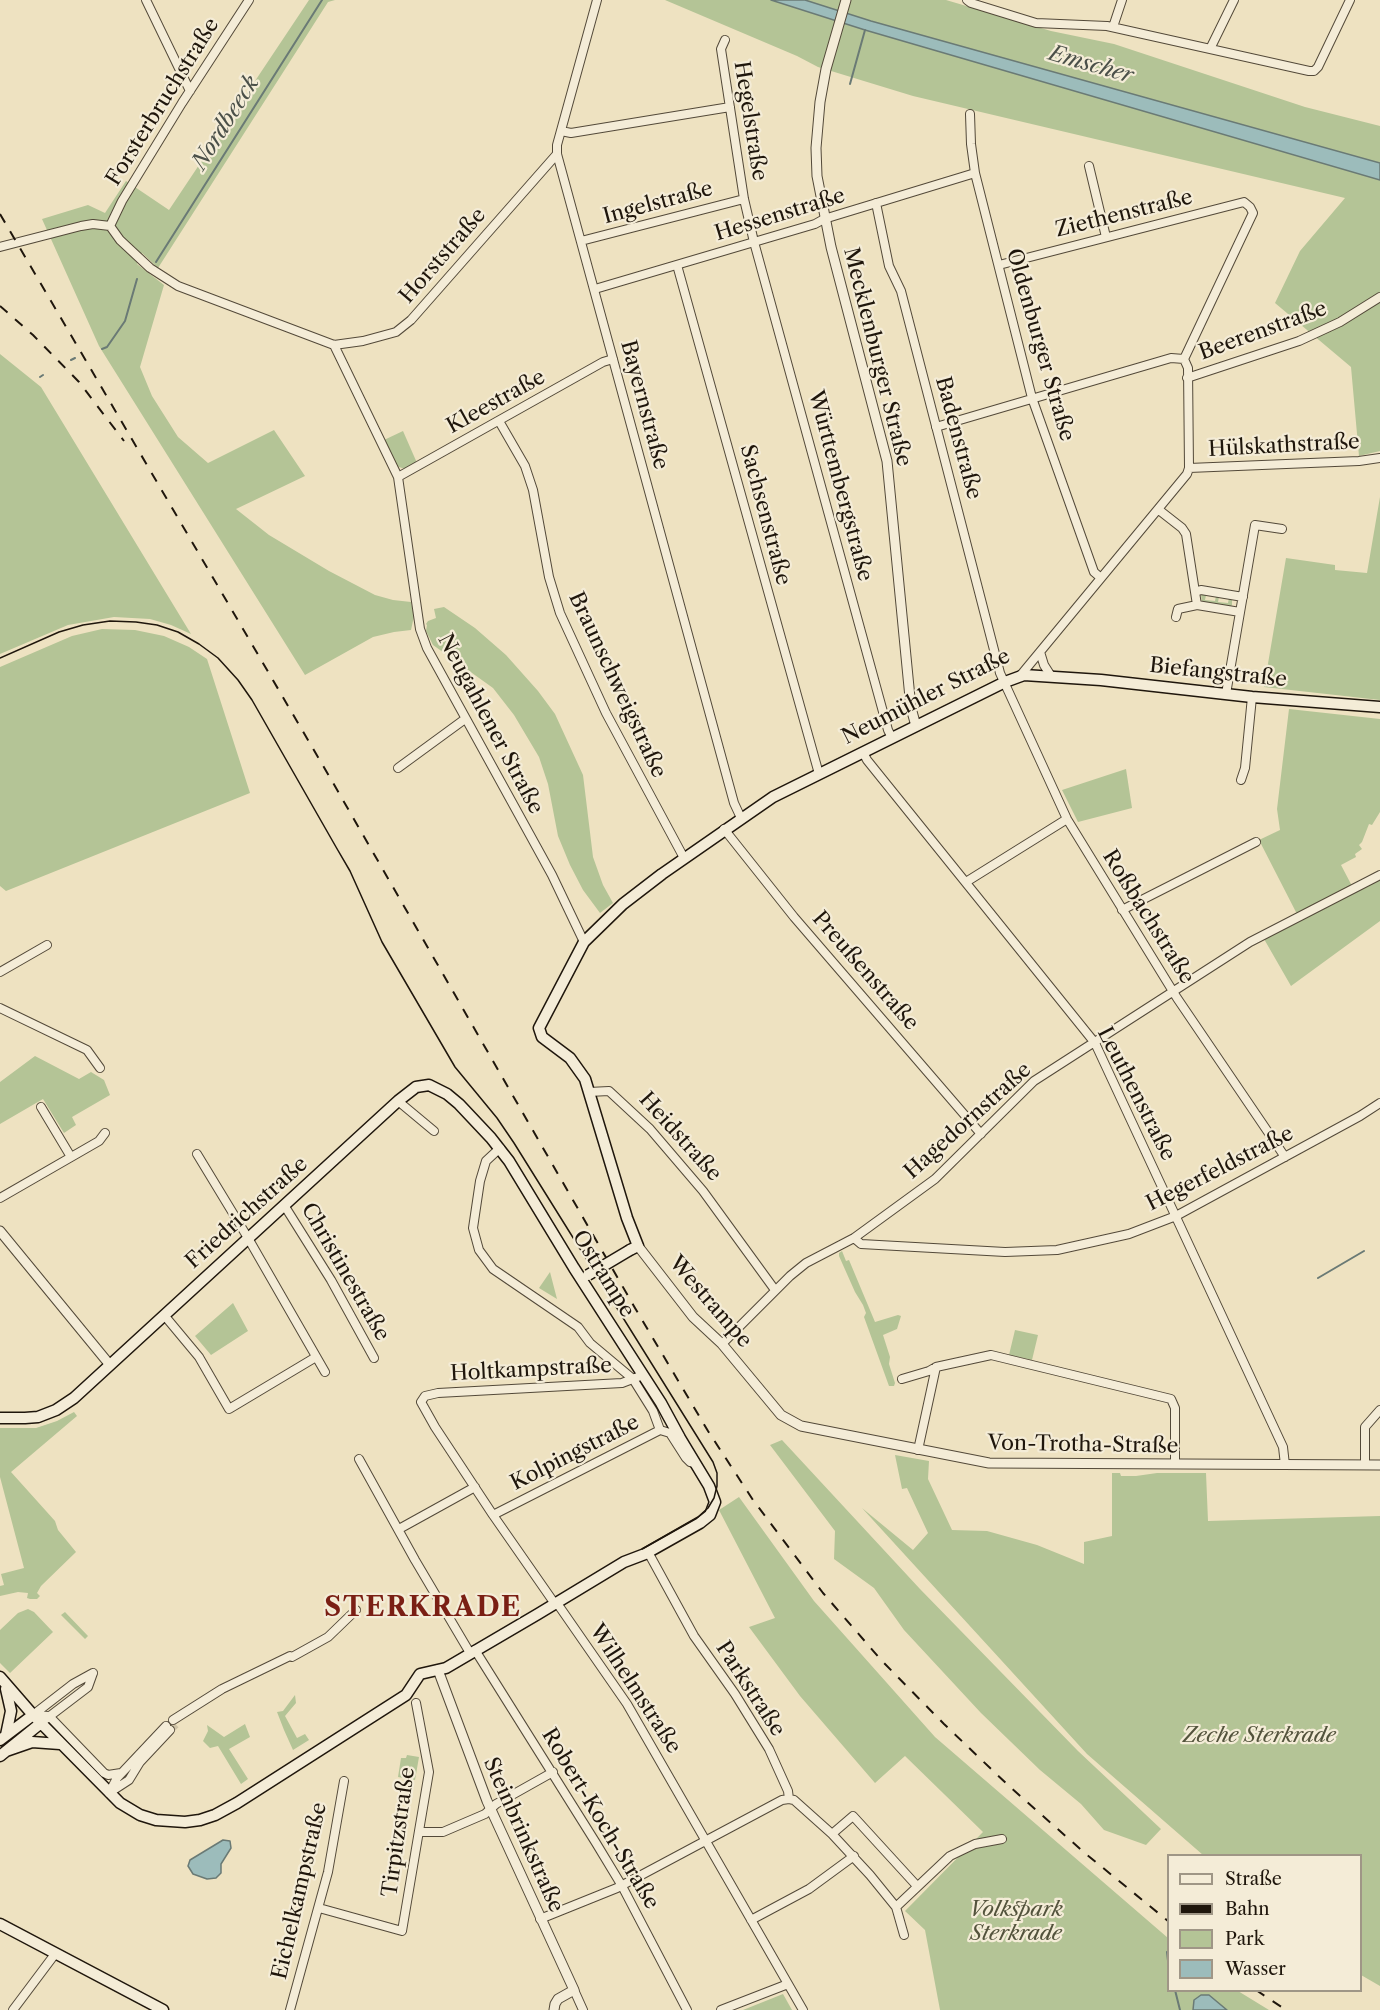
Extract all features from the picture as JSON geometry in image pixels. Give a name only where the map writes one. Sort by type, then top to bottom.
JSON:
[{"type":"main road","name":"Biefangstraße","points":[[1019,677],[1030,675],[1101,680],[1252,697],[1380,707]]},
{"type":"main road","name":"Neumühler Straße","points":[[589,1092],[574,1062],[541,1035],[540,1026],[584,942],[623,904],[684,858],[773,797],[1019,677]]},
{"type":"main road","name":"Ostrampe","points":[[411,1090],[424,1085],[433,1086],[450,1096],[500,1148],[574,1268],[585,1277],[638,1377],[711,1490],[714,1502],[708,1518],[648,1552]]},
{"type":"main road","name":"Friedrichstraße","points":[[0,1418],[31,1418],[56,1410],[74,1398],[411,1090]]},
{"type":"main road","name":"Westrampe","points":[[589,1092],[634,1248]]},
{"type":"main road","points":[[585,1277],[634,1248]]},
{"type":"main road","points":[[3,1680],[41,1718],[60,1744],[109,1793],[133,1811],[156,1820],[189,1822],[214,1815],[237,1803],[406,1695],[420,1674],[427,1671],[438,1671],[624,1562],[648,1552]]},
{"type":"main road","points":[[3,1680],[11,1711],[3,1738]]},
{"type":"main road","points":[[3,1738],[41,1718]]},
{"type":"main road","points":[[3,1754],[41,1718]]},
{"type":"main road","points":[[3,1754],[32,1742],[60,1744]]},
{"type":"main road","points":[[0,1924],[160,2010]]},
{"type":"street","points":[[146,0],[190,91]]},
{"type":"street","name":"Forsterbruchstraße","points":[[110,226],[122,201],[249,0]]},
{"type":"street","name":"Bayernstraße","points":[[597,0],[557,145],[557,154],[734,803],[741,818]]},
{"type":"street","name":"Mecklenburger Straße","points":[[846,0],[820,102],[816,138],[817,176],[824,219],[887,461],[911,708],[916,726]]},
{"type":"street","points":[[1113,27],[1122,0]]},
{"type":"street","points":[[1210,49],[1234,0]]},
{"type":"street","points":[[969,2],[1036,23],[1113,27],[1314,71],[1318,68],[1350,0]]},
{"type":"street","name":"Hegelstraße","points":[[724,40],[721,49],[744,199],[754,242]]},
{"type":"street","points":[[561,131],[571,133],[730,107]]},
{"type":"street","name":"Oldenburger Straße","points":[[970,114],[975,173],[1032,398],[1094,572],[1101,578]]},
{"type":"street","name":"Horststraße","points":[[334,345],[379,337],[404,327],[557,154]]},
{"type":"street","points":[[1089,166],[1106,237]]},
{"type":"street","name":"Hessenstraße","points":[[595,289],[815,224],[824,219],[975,173]]},
{"type":"street","name":"Ingelstraße","points":[[581,241],[744,199]]},
{"type":"street","name":"Ziethenstraße","points":[[999,266],[1244,202],[1253,213],[1184,359]]},
{"type":"street","name":"Badenstraße","points":[[876,203],[889,266],[901,291],[963,527],[966,549],[990,630],[996,660],[1005,682]]},
{"type":"street","points":[[0,247],[81,226],[93,224],[110,226],[120,240],[150,268],[178,286],[334,345]]},
{"type":"street","name":"Württembergstraße","points":[[754,242],[892,738]]},
{"type":"street","name":"Sachsenstraße","points":[[677,265],[819,774]]},
{"type":"street","name":"Beerenstraße","points":[[1188,378],[1299,340],[1340,322],[1380,297]]},
{"type":"street","name":"Neugahlener Straße","points":[[334,345],[398,477],[420,629],[427,648],[552,875],[584,942]]},
{"type":"street","points":[[936,427],[1172,358],[1184,359],[1188,368],[1189,468]]},
{"type":"street","name":"Kleestraße","points":[[398,477],[603,362],[613,359]]},
{"type":"street","name":"Braunschweigstraße","points":[[499,421],[525,466],[533,490],[549,577],[560,613],[606,712],[684,858]]},
{"type":"street","name":"Hülskathstraße","points":[[1189,468],[1359,461],[1380,458]]},
{"type":"street","name":"Neumühler Straße","points":[[1019,677],[1158,510],[1184,478],[1189,468]]},
{"type":"street","points":[[1158,510],[1182,528],[1186,534],[1197,604]]},
{"type":"street","points":[[1226,694],[1255,525],[1282,529]]},
{"type":"street","points":[[1195,591],[1243,597]]},
{"type":"street","points":[[1176,617],[1178,609],[1197,604],[1240,612]]},
{"type":"street","points":[[1040,652],[1051,676]]},
{"type":"street","name":"Roßbachstraße","points":[[1005,682],[1067,819],[1173,991],[1285,1157]]},
{"type":"street","points":[[1241,780],[1245,768],[1252,697]]},
{"type":"street","points":[[398,768],[465,719]]},
{"type":"street","name":"Leuthenstraße","points":[[863,752],[867,760],[1095,1043],[1283,1447],[1285,1464]]},
{"type":"street","points":[[966,882],[1067,819]]},
{"type":"street","name":"Preußenstraße","points":[[724,830],[794,917],[981,1134]]},
{"type":"street","points":[[1122,910],[1256,842]]},
{"type":"street","name":"Hagedornstraße","points":[[722,1344],[806,1263],[854,1238],[935,1179],[1034,1081],[1251,942],[1380,875]]},
{"type":"street","points":[[0,972],[47,945]]},
{"type":"street","points":[[0,1008],[87,1050],[100,1068]]},
{"type":"street","name":"Heidstraße","points":[[589,1092],[609,1091],[650,1129],[703,1191],[776,1290]]},
{"type":"street","points":[[398,1101],[435,1131]]},
{"type":"street","name":"Hegerfeldstraße","points":[[854,1238],[861,1244],[1005,1252],[1057,1250],[1129,1234],[1176,1216],[1380,1103]]},
{"type":"street","points":[[41,1107],[71,1157]]},
{"type":"street","points":[[0,1198],[99,1141],[105,1133]]},
{"type":"street","points":[[500,1148],[486,1161],[480,1180],[473,1228],[479,1250],[493,1269],[578,1327],[590,1343],[638,1377]]},
{"type":"street","points":[[197,1154],[326,1372]]},
{"type":"street","name":"Christinestraße","points":[[284,1205],[331,1280],[374,1358]]},
{"type":"street","points":[[0,1231],[110,1365]]},
{"type":"street","name":"Westrampe","points":[[634,1248],[689,1313],[722,1344],[782,1415],[791,1421]]},
{"type":"street","points":[[164,1315],[199,1357],[229,1409],[316,1357]]},
{"type":"street","points":[[902,1379],[936,1367],[986,1355],[996,1355],[1171,1399],[1175,1408],[1175,1464]]},
{"type":"street","points":[[918,1450],[936,1367]]},
{"type":"street","name":"Holtkampstraße","points":[[421,1400],[427,1395],[438,1393],[616,1383],[638,1377]]},
{"type":"street","name":"Ostrampe","points":[[638,1377],[660,1430]]},
{"type":"street","name":"Wilhelmstraße","points":[[421,1400],[435,1427],[493,1515],[555,1604],[560,1606],[627,1704],[803,2010]]},
{"type":"street","points":[[1365,1465],[1365,1426],[1380,1410]]},
{"type":"street","name":"Von-Trotha-Straße","points":[[791,1421],[811,1428],[989,1463],[1380,1465]]},
{"type":"street","name":"Kolpingstraße","points":[[493,1515],[660,1430],[670,1433],[686,1458],[695,1463]]},
{"type":"street","name":"Robert-Koch-Straße","points":[[359,1459],[415,1560],[553,1772],[622,1886],[687,2010]]},
{"type":"street","points":[[399,1529],[475,1486]]},
{"type":"street","name":"Parkstraße","points":[[648,1552],[694,1636],[735,1694],[769,1749],[788,1791],[789,1799]]},
{"type":"street","points":[[175,1721],[222,1689],[292,1657],[328,1637],[356,1610]]},
{"type":"street","name":"Steinbrinkstraße","points":[[438,1671],[491,1810],[583,2010]]},
{"type":"street","points":[[93,1673],[88,1687],[41,1718],[73,1684],[93,1673]]},
{"type":"street","name":"Tirpitzstraße","points":[[320,1908],[402,1931],[429,1769],[416,1703]]},
{"type":"street","points":[[41,1718],[104,1773],[117,1774]]},
{"type":"street","points":[[168,1728],[140,1762],[129,1780],[109,1793],[117,1774],[168,1728]]},
{"type":"street","points":[[419,1832],[443,1832],[485,1814],[496,1804],[553,1772]]},
{"type":"street","name":"Eichelkampstraße","points":[[290,2010],[320,1908],[336,1834],[344,1781]]},
{"type":"street","points":[[540,1919],[622,1886],[782,1800],[789,1799],[794,1800],[854,1856],[896,1907],[904,1935]]},
{"type":"street","points":[[832,1834],[853,1816],[917,1886]]},
{"type":"street","points":[[896,1907],[959,1850],[975,1844],[1002,1839]]},
{"type":"street","points":[[751,1920],[808,1889],[854,1856]]},
{"type":"street","points":[[13,2010],[55,1954]]},
{"type":"street","points":[[721,2010],[788,1984]]},
{"type":"street","points":[[554,2010],[558,1999],[574,1990]]},
{"type":"green space","points":[[309,0],[335,0],[328,2],[158,268],[142,253],[137,264],[164,285],[140,367],[152,396],[178,437],[208,463],[274,430],[305,476],[236,509],[269,535],[329,571],[375,595],[411,602],[414,616],[411,630],[373,637],[305,675],[99,346],[42,219],[88,205],[105,213],[126,181],[169,210]]},
{"type":"green space","points":[[665,0],[946,0],[1051,31],[1114,44],[1305,107],[1380,126],[1380,451],[1359,456],[1351,367],[1275,303],[1300,251],[1345,198],[913,96],[818,67]]},
{"type":"green space","points":[[0,354],[41,387],[191,634],[150,619],[114,617],[68,625],[0,654]]},
{"type":"green space","points":[[403,431],[417,463],[405,469],[396,466],[384,440]]},
{"type":"green space","points":[[1380,497],[1380,700],[1264,687],[1286,558],[1335,565],[1335,570],[1367,573]]},
{"type":"green space","points":[[1201,595],[1206,595],[1205,600],[1215,601],[1216,596],[1219,597],[1218,602],[1228,603],[1229,598],[1232,599],[1232,605],[1230,607],[1202,602]]},
{"type":"green space","points":[[444,607],[475,628],[506,655],[555,714],[583,775],[593,857],[603,885],[613,903],[600,913],[583,890],[570,865],[558,836],[548,784],[539,757],[514,715],[493,688],[433,645],[426,631],[426,624],[436,618],[434,609]]},
{"type":"green space","points":[[102,629],[135,630],[164,636],[189,647],[207,659],[250,793],[6,891],[0,886],[0,667],[72,636]]},
{"type":"green space","points":[[1289,709],[1380,719],[1380,812],[1372,825],[1369,824],[1359,845],[1362,849],[1355,854],[1356,857],[1341,865],[1352,886],[1298,916],[1259,840],[1280,830],[1277,809]]},
{"type":"green space","points":[[1126,769],[1132,808],[1078,822],[1062,790]]},
{"type":"green space","points":[[1380,878],[1380,921],[1291,986],[1264,939]]},
{"type":"green space","points":[[35,1056],[79,1079],[91,1072],[104,1080],[110,1095],[72,1117],[76,1125],[64,1133],[43,1099],[0,1124],[0,1082]]},
{"type":"green space","points":[[842,1251],[846,1261],[849,1260],[875,1322],[901,1316],[897,1329],[883,1335],[890,1357],[889,1364],[894,1386],[889,1386],[864,1317],[866,1313],[863,1305],[839,1256]]},
{"type":"green space","points":[[550,1272],[557,1299],[539,1288]]},
{"type":"green space","points":[[233,1303],[248,1331],[211,1355],[195,1336]]},
{"type":"green space","points":[[1015,1330],[1038,1335],[1032,1360],[1009,1355]]},
{"type":"green space","points":[[74,1412],[77,1416],[11,1472],[55,1521],[58,1530],[76,1552],[41,1586],[37,1593],[40,1596],[37,1599],[27,1598],[28,1593],[18,1592],[0,1596],[0,1586],[4,1585],[1,1574],[24,1568],[0,1477],[0,1428],[36,1428]]},
{"type":"green space","points":[[782,1440],[920,1589],[1078,1751],[1161,1829],[1146,1845],[1104,1830],[1081,1804],[1040,1770],[981,1713],[904,1630],[874,1588],[834,1559],[835,1531],[770,1445]]},
{"type":"green space","name":"Zeche Sterkrade","points":[[895,1455],[929,1461],[928,1479],[952,1530],[987,1531],[1037,1545],[1084,1564],[1084,1542],[1112,1536],[1112,1473],[1120,1473],[1121,1476],[1136,1476],[1157,1473],[1206,1473],[1208,1521],[1380,1516],[1380,1986],[1362,1976],[1362,1854],[1202,1854],[1087,1754],[862,1508],[913,1550],[928,1533],[907,1488],[902,1489]]},
{"type":"green space","name":"Volkspark Sterkrade","points":[[739,1497],[814,1601],[935,1737],[1167,1937],[1167,1992],[1240,1992],[1269,2010],[940,2010],[925,1930],[905,1911],[983,1832],[905,1756],[875,1783],[800,1696],[749,1627],[775,1618],[719,1510]]},
{"type":"green space","points":[[28,1609],[34,1612],[53,1632],[10,1673],[0,1663],[0,1630],[18,1613]]},
{"type":"green space","points":[[65,1612],[88,1636],[85,1639],[61,1615]]},
{"type":"green space","points":[[295,1695],[296,1703],[285,1716],[297,1738],[305,1734],[309,1740],[293,1750],[277,1712],[283,1711]]},
{"type":"green space","points":[[245,1724],[250,1737],[229,1749],[248,1779],[241,1784],[218,1746],[210,1748],[203,1741],[208,1731],[207,1725],[224,1737]]},
{"type":"green space","points":[[407,1755],[419,1757],[415,1780],[398,1777],[401,1758],[406,1758]]},
{"type":"green space","points":[[783,1994],[792,2010],[743,2010]]},
{"type":"water","points":[[771,0],[805,0],[871,21],[1380,163],[1380,180],[865,30]]},
{"type":"water","points":[[223,1840],[230,1841],[231,1848],[221,1864],[221,1873],[216,1878],[207,1879],[193,1874],[188,1866],[190,1860]]},
{"type":"water","points":[[1201,1995],[1209,1995],[1227,2010],[1193,2010],[1194,2000]]},
{"type":"waterway","name":"Nordbeeck","points":[[156,262],[322,0]]},
{"type":"waterway","points":[[850,84],[865,30]]},
{"type":"waterway","name":"Nordbeeck","points":[[102,349],[107,347],[125,321],[137,279]]},
{"type":"waterway","name":"Nordbeeck","points":[[71,360],[75,358]]},
{"type":"waterway","points":[[1318,1278],[1364,1251]]},
{"type":"waterway","points":[[1176,1992],[1180,2010]]},
{"type":"tunnel","points":[[170,1730],[177,1723]]},
{"type":"tram line","points":[[0,658],[59,632],[83,625],[110,621],[136,622],[157,625],[178,632],[218,658],[238,680],[252,700],[350,871],[382,942],[455,1067],[497,1118],[514,1143],[713,1462],[717,1473],[717,1486],[708,1508],[698,1517],[642,1549]]},
{"type":"railway","points":[[0,214],[332,781],[635,1308],[708,1431],[753,1500],[823,1593],[882,1661],[944,1724],[1010,1787],[1086,1854],[1167,1920]]},
{"type":"railway","points":[[0,306],[33,335],[79,382],[124,441]]},
{"type":"railway","points":[[1259,1992],[1286,2010]]},
{"type":"district","name":"STERKRADE","points":[[423,1608]]},
{"type":"water label","name":"Emscher","points":[[1091,65]]}]
